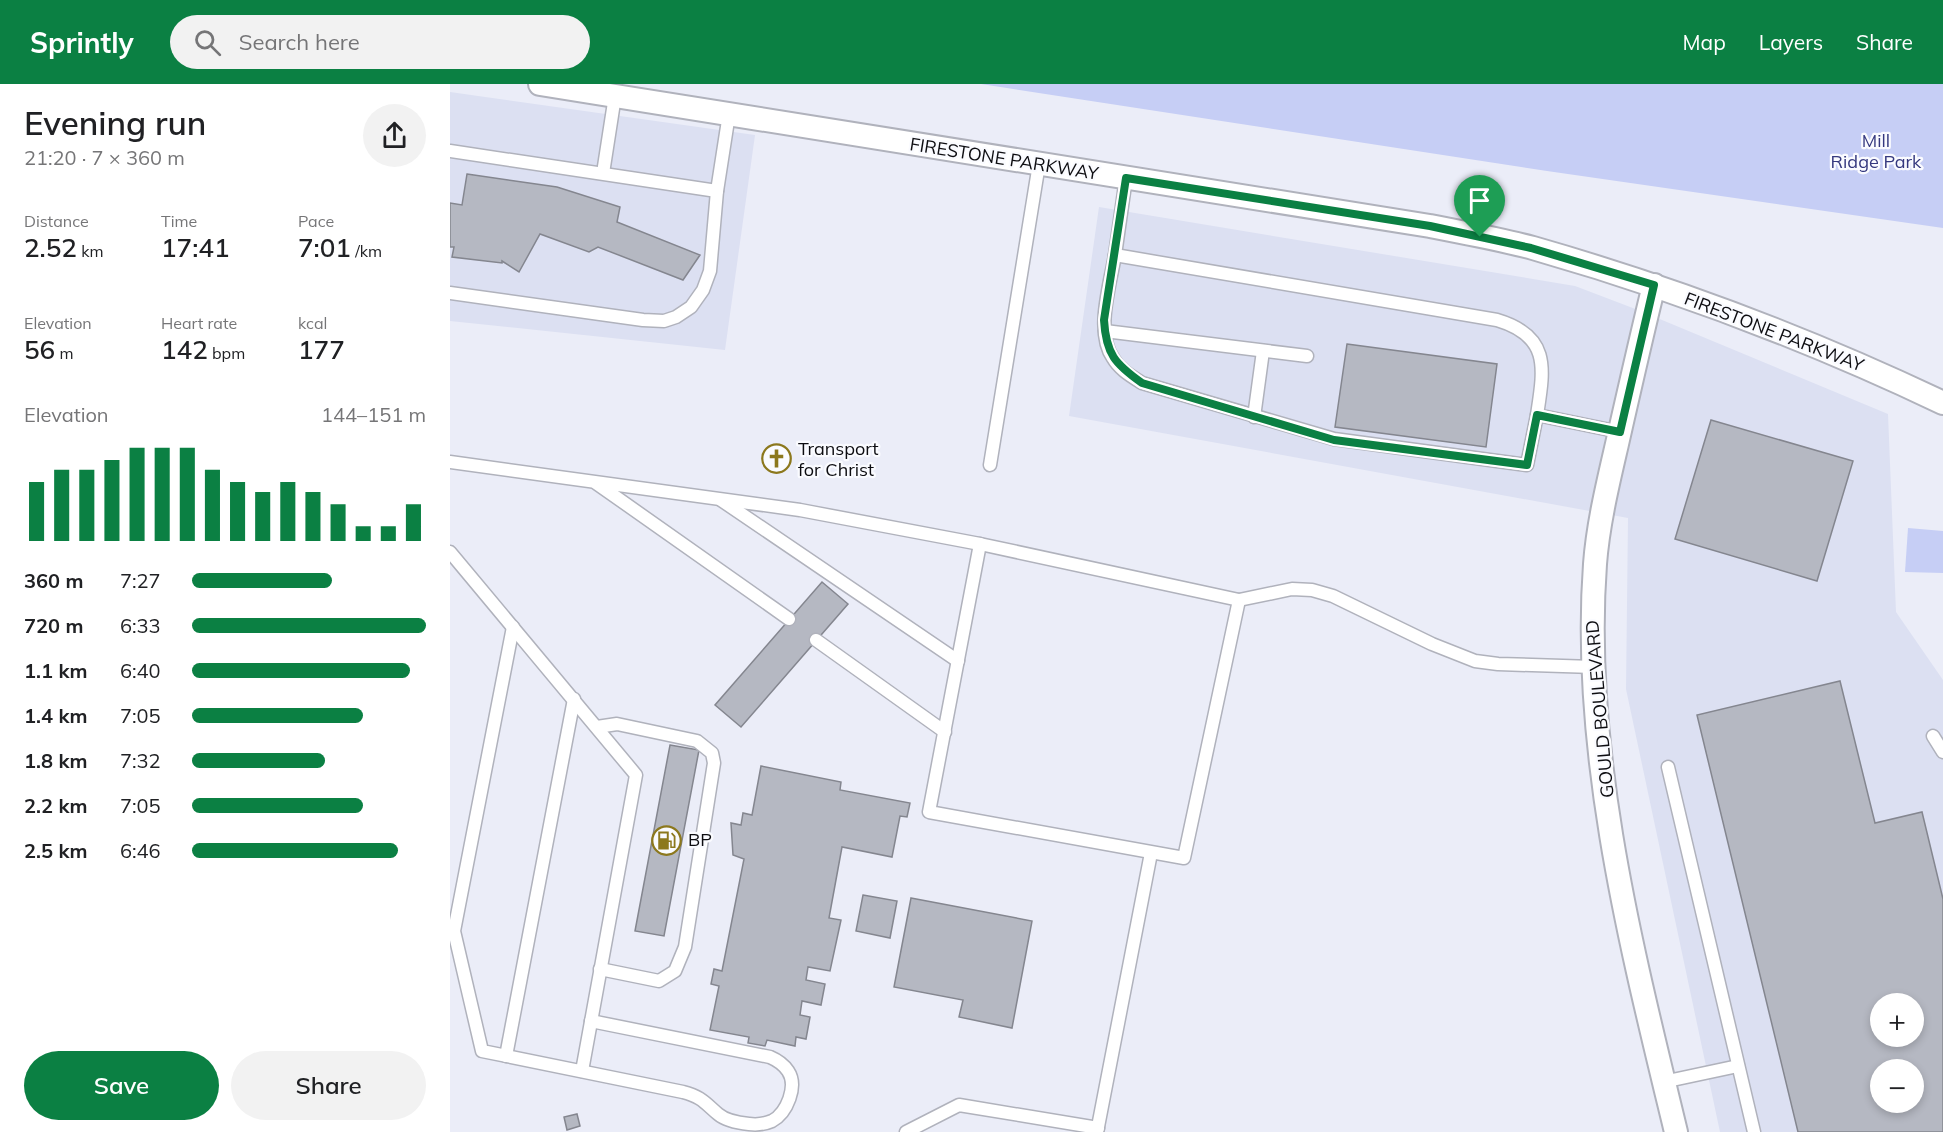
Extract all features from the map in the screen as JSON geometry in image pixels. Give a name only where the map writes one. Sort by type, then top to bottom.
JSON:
[{"type":"street","name":"FIRESTONE PARKWAY","points":[[540,84],[1430,226],[1531,248],[1654,285],[1896,380],[1943,403]]},
{"type":"street","name":"GOULD BOULEVARD","points":[[1654,285],[1606,492],[1595,562],[1592,623],[1596,714],[1623,907],[1676,1132]]},
{"type":"lane","points":[[603,173],[615,96]]},
{"type":"lane","points":[[450,293],[643,320],[664,321],[676,317],[691,307],[703,290],[710,272],[717,191],[729,114]]},
{"type":"lane","points":[[450,151],[717,191]]},
{"type":"lane","points":[[990,465],[1039,164]]},
{"type":"lane","points":[[1115,255],[1497,320],[1515,325],[1528,334],[1536,346],[1543,377],[1527,465],[1334,440],[1142,383],[1124,371],[1113,358],[1105,341],[1104,320],[1126,178]]},
{"type":"lane","points":[[1105,331],[1307,356]]},
{"type":"lane","points":[[1254,417],[1263,351]]},
{"type":"lane","points":[[1537,415],[1620,432]]},
{"type":"lane","points":[[450,462],[800,510],[980,544],[1239,600],[1292,589],[1312,590],[1332,596],[1475,661],[1498,664],[1594,667]]},
{"type":"lane","points":[[592,481],[789,619]]},
{"type":"lane","points":[[717,498],[958,661]]},
{"type":"lane","points":[[980,544],[929,812],[1184,858],[1239,600]]},
{"type":"lane","points":[[450,552],[636,775],[582,1071]]},
{"type":"lane","points":[[513,627],[454,931],[482,1051],[695,1095],[725,1118],[753,1125],[774,1120],[787,1103],[792,1080],[789,1072],[770,1057],[591,1021]]},
{"type":"lane","points":[[816,640],[945,732]]},
{"type":"lane","points":[[506,1056],[573,699]]},
{"type":"lane","points":[[597,727],[617,724],[698,741],[712,753],[714,763],[685,947],[675,971],[659,981],[600,969]]},
{"type":"lane","points":[[1933,736],[1943,752]]},
{"type":"lane","points":[[1668,767],[1754,1132]]},
{"type":"lane","points":[[906,1132],[959,1105],[1097,1130],[1151,853]]},
{"type":"lane","points":[[1664,1082],[1738,1066]]},
{"type":"shaded area","points":[[450,92],[755,135],[725,350],[450,321]]},
{"type":"shaded area","points":[[1099,207],[1575,286],[1888,414],[1896,612],[1943,680],[1943,1132],[1720,1132],[1626,689],[1628,518],[1069,416]]},
{"type":"green space","name":"Mill Ridge Park","points":[[981,84],[1943,84],[1943,228],[1547,171]]},
{"type":"green space","points":[[1908,528],[1943,531],[1943,573],[1905,572]]},
{"type":"building","points":[[467,174],[557,187],[620,207],[617,222],[700,255],[683,280],[598,247],[589,252],[540,234],[519,272],[502,261],[502,263],[452,257],[454,247],[450,247],[450,203],[462,205]]},
{"type":"building","points":[[1347,344],[1497,364],[1486,447],[1335,427]]},
{"type":"building","points":[[1711,420],[1853,461],[1817,581],[1675,539]]},
{"type":"building","points":[[822,582],[848,604],[741,727],[715,705]]},
{"type":"building","points":[[1840,681],[1875,823],[1922,812],[1943,899],[1943,1132],[1798,1132],[1697,715]]},
{"type":"building","name":"BP","points":[[670,745],[699,750],[664,936],[635,931]]},
{"type":"building","points":[[761,766],[841,782],[840,790],[910,803],[907,817],[900,816],[892,857],[842,847],[829,918],[841,920],[830,971],[808,967],[806,980],[825,984],[821,1005],[802,1001],[800,1015],[810,1017],[806,1039],[796,1037],[795,1046],[767,1040],[765,1046],[748,1043],[749,1037],[710,1030],[719,986],[711,984],[714,969],[722,971],[744,859],[733,855],[731,823],[741,825],[743,813],[752,815]]},
{"type":"building","points":[[863,895],[897,901],[890,938],[856,931]]},
{"type":"building","points":[[911,898],[1032,921],[1012,1028],[959,1017],[963,1000],[894,987]]},
{"type":"building","points":[[577,1114],[580,1126],[567,1130],[564,1117]]},
{"type":"place","name":"Transport for Christ","points":[[777,459]]},
{"type":"place","name":"BP","points":[[667,840]]},
{"type":"route","points":[[1126,178],[1430,226],[1480,237],[1531,248],[1654,285],[1620,432],[1537,415],[1527,465],[1334,440],[1142,383],[1124,371],[1113,358],[1105,341],[1104,320],[1126,178]]}]
